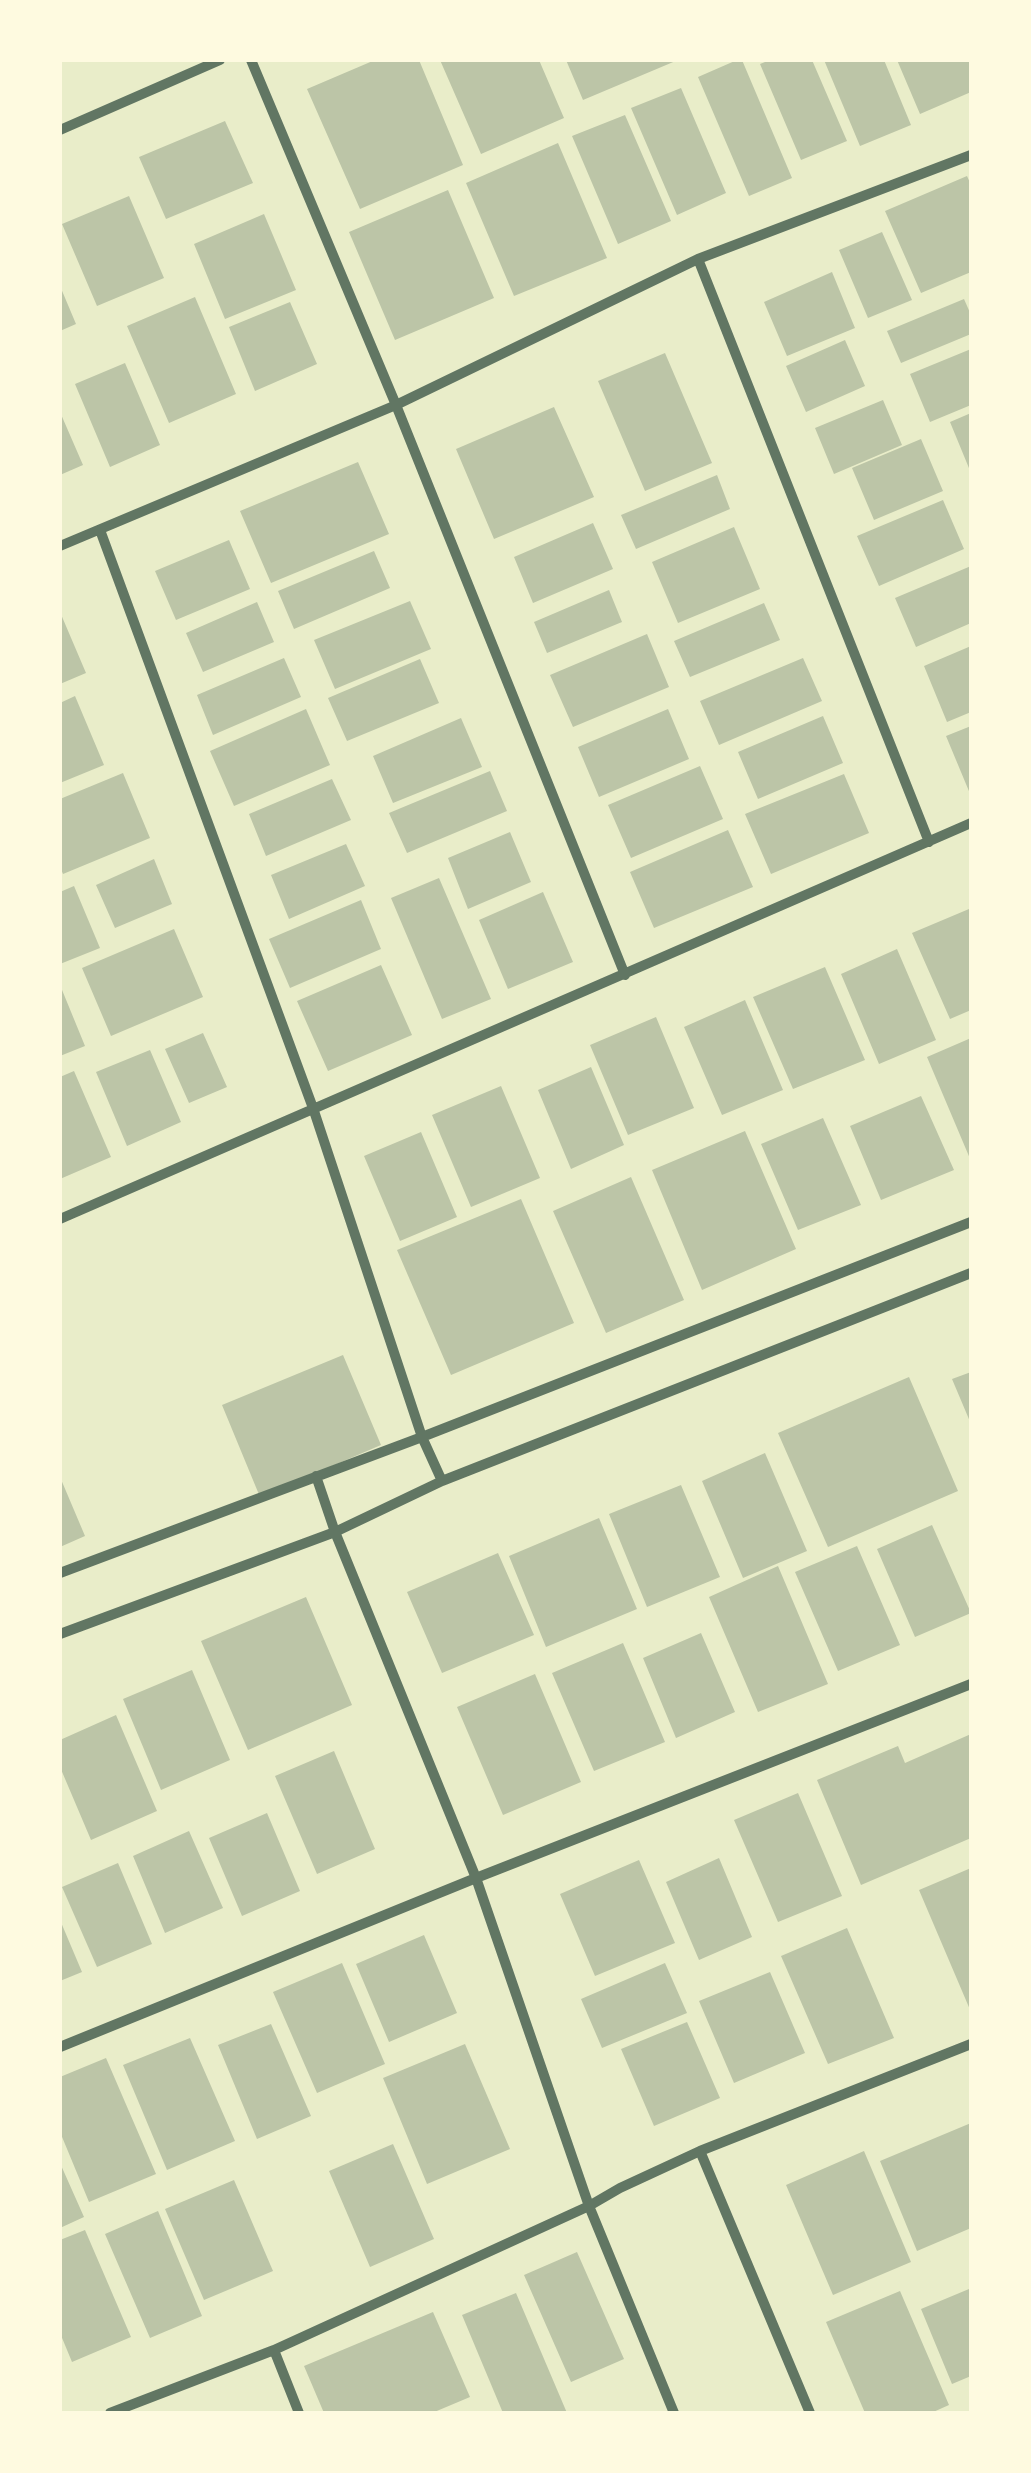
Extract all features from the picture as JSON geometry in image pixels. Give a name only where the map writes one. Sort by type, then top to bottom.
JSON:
[{"type":"street","points":[[60,130],[220,60]]},
{"type":"street","points":[[251,60],[396,405],[624,975]]},
{"type":"street","points":[[60,546],[396,405],[698,259],[971,155]]},
{"type":"street","points":[[698,259],[928,842]]},
{"type":"street","points":[[100,530],[313,1108],[422,1437],[442,1481]]},
{"type":"street","points":[[60,1219],[971,824]]},
{"type":"street","points":[[60,1574],[971,1222]]},
{"type":"street","points":[[60,1634],[334,1532],[442,1481],[971,1273]]},
{"type":"street","points":[[316,1476],[334,1532],[476,1878],[589,2206],[674,2413]]},
{"type":"street","points":[[60,2048],[476,1878],[971,1684]]},
{"type":"street","points":[[110,2413],[274,2350],[700,2151],[971,2044]]},
{"type":"street","points":[[700,2151],[810,2413]]},
{"type":"street","points":[[274,2350],[299,2413]]},
{"type":"building","points":[[375,60],[419,60],[463,165],[360,209],[307,89]]},
{"type":"building","points":[[440,60],[539,60],[564,118],[481,154]]},
{"type":"building","points":[[566,60],[678,60],[583,100]]},
{"type":"building","points":[[742,60],[792,178],[749,196],[698,77]]},
{"type":"building","points":[[770,60],[812,60],[847,141],[801,160],[760,64]]},
{"type":"building","points":[[824,60],[884,60],[911,125],[860,146]]},
{"type":"building","points":[[897,60],[971,60],[971,92],[920,114]]},
{"type":"building","points":[[681,88],[726,193],[677,215],[631,108]]},
{"type":"building","points":[[625,115],[671,221],[618,244],[572,136]]},
{"type":"building","points":[[225,121],[253,183],[166,219],[139,157]]},
{"type":"building","points":[[558,143],[607,258],[514,296],[466,183]]},
{"type":"building","points":[[967,176],[971,185],[971,272],[921,293],[885,211]]},
{"type":"building","points":[[448,190],[494,298],[395,340],[349,232]]},
{"type":"building","points":[[129,196],[164,278],[97,306],[62,224]]},
{"type":"building","points":[[264,214],[296,290],[225,319],[194,244]]},
{"type":"building","points":[[882,232],[912,300],[868,318],[839,250]]},
{"type":"building","points":[[832,272],[855,328],[787,356],[764,302]]},
{"type":"building","points":[[60,286],[76,324],[60,331]]},
{"type":"building","points":[[195,297],[236,394],[169,423],[127,326]]},
{"type":"building","points":[[964,299],[971,315],[971,334],[901,363],[887,331]]},
{"type":"building","points":[[290,302],[317,364],[255,391],[229,327]]},
{"type":"building","points":[[845,340],[865,386],[806,412],[786,366]]},
{"type":"building","points":[[971,349],[971,405],[930,422],[910,374]]},
{"type":"building","points":[[665,353],[712,463],[645,491],[598,381]]},
{"type":"building","points":[[125,363],[160,445],[110,467],[75,384]]},
{"type":"building","points":[[883,400],[902,445],[834,474],[815,428]]},
{"type":"building","points":[[554,407],[594,497],[494,539],[456,449]]},
{"type":"building","points":[[60,412],[83,465],[60,475]]},
{"type":"building","points":[[971,413],[971,473],[950,422]]},
{"type":"building","points":[[921,439],[943,491],[874,520],[852,468]]},
{"type":"building","points":[[358,462],[389,534],[271,583],[240,511]]},
{"type":"building","points":[[717,475],[730,509],[636,549],[621,515]]},
{"type":"building","points":[[943,500],[964,549],[879,586],[857,536]]},
{"type":"building","points":[[593,523],[613,569],[533,603],[514,557]]},
{"type":"building","points":[[734,527],[760,589],[678,623],[652,562]]},
{"type":"building","points":[[229,540],[250,589],[176,620],[155,571]]},
{"type":"building","points":[[374,551],[390,588],[294,629],[278,591]]},
{"type":"building","points":[[971,566],[971,623],[916,647],[895,598]]},
{"type":"building","points":[[609,590],[622,622],[547,653],[534,622]]},
{"type":"building","points":[[410,601],[431,649],[335,689],[314,640]]},
{"type":"building","points":[[257,602],[274,642],[203,672],[186,633]]},
{"type":"building","points":[[764,603],[780,640],[690,677],[674,641]]},
{"type":"building","points":[[60,612],[86,673],[60,684]]},
{"type":"building","points":[[647,634],[669,687],[573,727],[550,675]]},
{"type":"building","points":[[971,646],[971,712],[947,722],[924,666]]},
{"type":"building","points":[[284,658],[301,697],[213,735],[197,695]]},
{"type":"building","points":[[803,658],[822,701],[719,745],[700,701]]},
{"type":"building","points":[[420,659],[439,703],[347,741],[328,698]]},
{"type":"building","points":[[75,696],[104,765],[60,783],[60,703]]},
{"type":"building","points":[[306,709],[330,765],[234,806],[210,751]]},
{"type":"building","points":[[668,709],[689,759],[599,797],[578,747]]},
{"type":"building","points":[[823,716],[843,763],[758,799],[738,752]]},
{"type":"building","points":[[461,718],[482,767],[393,803],[373,756]]},
{"type":"building","points":[[971,726],[971,796],[946,736]]},
{"type":"building","points":[[700,766],[723,819],[631,858],[608,805]]},
{"type":"building","points":[[490,771],[507,811],[407,853],[389,813]]},
{"type":"building","points":[[123,773],[150,838],[63,874],[60,799]]},
{"type":"building","points":[[844,774],[869,833],[771,874],[745,814]]},
{"type":"building","points":[[332,779],[351,820],[266,856],[249,814]]},
{"type":"building","points":[[728,830],[753,887],[654,928],[630,872]]},
{"type":"building","points":[[510,832],[531,882],[468,909],[448,858]]},
{"type":"building","points":[[346,844],[365,886],[289,919],[271,875]]},
{"type":"building","points":[[154,859],[172,904],[115,928],[96,885]]},
{"type":"building","points":[[439,878],[491,999],[442,1019],[391,898]]},
{"type":"building","points":[[74,886],[100,948],[60,964],[60,892]]},
{"type":"building","points":[[543,892],[573,962],[508,989],[479,920]]},
{"type":"building","points":[[361,900],[381,949],[290,988],[269,939]]},
{"type":"building","points":[[969,909],[971,1010],[950,1019],[912,933]]},
{"type":"building","points":[[174,929],[203,997],[111,1036],[82,968]]},
{"type":"building","points":[[897,949],[936,1040],[879,1064],[841,974]]},
{"type":"building","points":[[381,965],[412,1035],[328,1071],[297,1001]]},
{"type":"building","points":[[825,967],[865,1060],[793,1089],[753,997]]},
{"type":"building","points":[[60,985],[85,1046],[60,1056]]},
{"type":"building","points":[[745,1000],[783,1090],[722,1115],[684,1027]]},
{"type":"building","points":[[656,1017],[694,1108],[628,1135],[590,1045]]},
{"type":"building","points":[[203,1033],[227,1087],[189,1103],[165,1049]]},
{"type":"building","points":[[971,1038],[971,1161],[927,1057]]},
{"type":"building","points":[[150,1050],[181,1122],[127,1146],[96,1072]]},
{"type":"building","points":[[591,1067],[624,1145],[571,1169],[538,1090]]},
{"type":"building","points":[[74,1071],[111,1157],[60,1179],[60,1077]]},
{"type":"building","points":[[501,1086],[540,1178],[471,1207],[432,1115]]},
{"type":"building","points":[[921,1096],[954,1170],[881,1200],[850,1126]]},
{"type":"building","points":[[823,1118],[861,1205],[798,1230],[761,1144]]},
{"type":"building","points":[[745,1131],[796,1249],[702,1290],[652,1170]]},
{"type":"building","points":[[421,1132],[457,1217],[400,1241],[364,1156]]},
{"type":"building","points":[[631,1177],[684,1300],[606,1333],[553,1211]]},
{"type":"building","points":[[521,1199],[574,1323],[451,1375],[397,1250]]},
{"type":"building","points":[[343,1355],[381,1445],[260,1497],[222,1405]]},
{"type":"building","points":[[971,1372],[971,1424],[952,1379]]},
{"type":"building","points":[[909,1377],[958,1491],[828,1547],[778,1433]]},
{"type":"building","points":[[765,1453],[807,1551],[743,1578],[702,1481]]},
{"type":"building","points":[[60,1477],[85,1536],[60,1547]]},
{"type":"building","points":[[681,1485],[720,1577],[647,1607],[609,1514]]},
{"type":"building","points":[[599,1518],[637,1609],[546,1647],[509,1556]]},
{"type":"building","points":[[932,1525],[971,1613],[915,1637],[877,1549]]},
{"type":"building","points":[[857,1546],[900,1645],[838,1671],[795,1572]]},
{"type":"building","points":[[498,1553],[534,1635],[442,1673],[407,1592]]},
{"type":"building","points":[[778,1566],[828,1684],[758,1712],[709,1597]]},
{"type":"building","points":[[306,1597],[352,1705],[248,1750],[201,1641]]},
{"type":"building","points":[[701,1633],[735,1712],[676,1738],[643,1658]]},
{"type":"building","points":[[623,1643],[665,1742],[594,1771],[552,1673]]},
{"type":"building","points":[[192,1670],[230,1760],[161,1790],[123,1699]]},
{"type":"building","points":[[535,1674],[581,1782],[503,1815],[457,1707]]},
{"type":"building","points":[[116,1715],[157,1811],[91,1840],[60,1767],[60,1740]]},
{"type":"building","points":[[971,1734],[971,1838],[861,1885],[817,1780],[898,1746],[905,1763]]},
{"type":"building","points":[[334,1751],[375,1849],[317,1874],[275,1776]]},
{"type":"building","points":[[798,1793],[842,1896],[778,1922],[734,1820]]},
{"type":"building","points":[[267,1813],[300,1891],[242,1916],[209,1838]]},
{"type":"building","points":[[189,1831],[223,1908],[165,1933],[133,1856]]},
{"type":"building","points":[[719,1858],[752,1937],[699,1960],[666,1882]]},
{"type":"building","points":[[639,1860],[675,1943],[595,1976],[560,1894]]},
{"type":"building","points":[[118,1863],[152,1944],[97,1967],[62,1887]]},
{"type":"building","points":[[971,1868],[971,2012],[919,1890]]},
{"type":"building","points":[[60,1920],[82,1972],[60,1981]]},
{"type":"building","points":[[847,1928],[894,2038],[828,2064],[781,1956]]},
{"type":"building","points":[[424,1935],[457,2013],[389,2042],[356,1964]]},
{"type":"building","points":[[342,1963],[385,2064],[317,2093],[273,1992]]},
{"type":"building","points":[[665,1963],[687,2013],[602,2048],[581,1999]]},
{"type":"building","points":[[770,1972],[805,2053],[734,2083],[699,2001]]},
{"type":"building","points":[[687,2022],[720,2098],[654,2126],[621,2049]]},
{"type":"building","points":[[271,2024],[311,2116],[257,2139],[218,2045]]},
{"type":"building","points":[[190,2038],[235,2141],[167,2170],[123,2065]]},
{"type":"building","points":[[465,2044],[510,2149],[427,2184],[383,2078]]},
{"type":"building","points":[[106,2058],[156,2174],[89,2202],[60,2132],[60,2077]]},
{"type":"building","points":[[971,2123],[971,2228],[917,2251],[880,2161]]},
{"type":"building","points":[[393,2144],[434,2239],[370,2267],[329,2171]]},
{"type":"building","points":[[864,2151],[911,2262],[833,2295],[786,2185]]},
{"type":"building","points":[[60,2163],[84,2217],[60,2228]]},
{"type":"building","points":[[234,2180],[273,2271],[204,2300],[165,2209]]},
{"type":"building","points":[[158,2211],[202,2316],[150,2338],[105,2234]]},
{"type":"building","points":[[85,2230],[131,2337],[72,2362],[60,2333],[60,2240]]},
{"type":"building","points":[[577,2252],[624,2359],[571,2382],[524,2275]]},
{"type":"building","points":[[969,2289],[971,2376],[952,2384],[921,2309]]},
{"type":"building","points":[[900,2291],[949,2405],[931,2413],[865,2413],[826,2322]]},
{"type":"building","points":[[516,2293],[567,2413],[503,2413],[462,2315]]},
{"type":"building","points":[[433,2312],[470,2397],[432,2413],[324,2413],[304,2366]]}]
